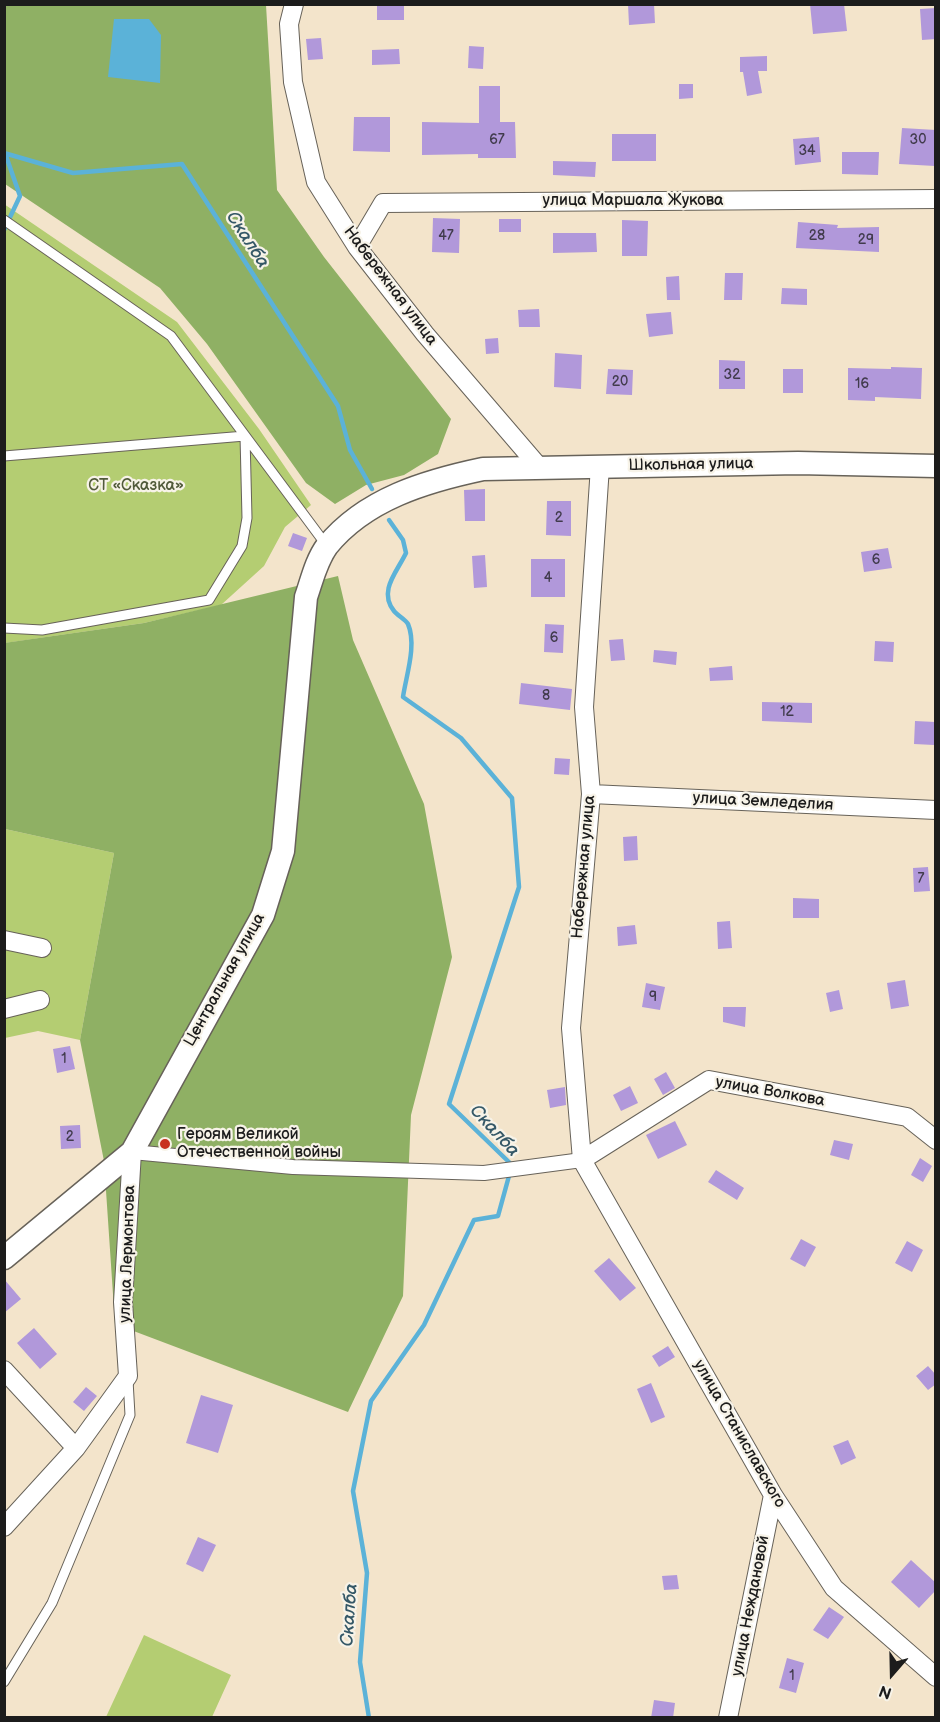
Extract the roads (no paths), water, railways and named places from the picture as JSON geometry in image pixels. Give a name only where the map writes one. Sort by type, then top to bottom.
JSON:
[{"type":"street","name":"Набережная улица","points":[[294,4],[288,24],[293,82],[316,182],[357,247],[425,334],[540,468]]},
{"type":"street","name":"улица Маршала Жукова","points":[[357,247],[383,202],[936,199]]},
{"type":"street","name":"Школьная улица","points":[[327,546],[351,523],[380,503],[407,489],[448,476],[483,469],[798,463],[936,466]]},
{"type":"street","name":"Набережная улица","points":[[582,1160],[571,1028],[591,794],[584,707],[600,466]]},
{"type":"street","name":"Центральная улица","points":[[4,1258],[132,1152],[263,915],[283,851],[306,597],[317,564],[327,546]]},
{"type":"street","name":"улица Земледелия","points":[[591,794],[936,810]]},
{"type":"street","points":[[4,940],[42,948]]},
{"type":"street","points":[[4,1010],[40,1000]]},
{"type":"street","name":"улица Волкова","points":[[582,1160],[709,1080],[907,1117],[936,1140]]},
{"type":"street","points":[[132,1152],[293,1167],[484,1173],[582,1160]]},
{"type":"street","name":"улица Лермонтова","points":[[128,1376],[123,1302],[132,1152]]},
{"type":"street","name":"улица Станиславского","points":[[582,1160],[773,1495],[834,1588],[936,1677]]},
{"type":"street","points":[[4,1370],[76,1448]]},
{"type":"street","points":[[4,1527],[76,1448],[128,1376]]},
{"type":"street","name":"улица Неждановой","points":[[728,1718],[773,1495]]},
{"type":"lane","points":[[4,220],[171,336],[327,546]]},
{"type":"lane","points":[[4,456],[245,436]]},
{"type":"lane","points":[[4,628],[42,630],[209,600],[242,546],[247,518],[245,436]]},
{"type":"lane","points":[[4,1682],[52,1603],[130,1414],[128,1376]]},
{"type":"water","points":[[114,19],[149,19],[161,35],[160,83],[108,77]]},
{"type":"waterway","name":"Скалба","points":[[4,153],[73,173],[182,164],[338,406],[350,450],[372,489]]},
{"type":"waterway","points":[[4,230],[20,196],[5,153]]},
{"type":"waterway","name":"Скалба","points":[[369,1718],[360,1662],[367,1573],[353,1491],[371,1401],[424,1325],[474,1220],[498,1216],[512,1165],[449,1104],[519,887],[512,798],[461,738],[403,697],[411,651],[410,632],[407,622],[394,611],[390,604],[388,589],[406,553],[403,540],[389,520]]},
{"type":"place","name":"Героям Великой Отечественной войны","points":[[165,1144]]},
{"type":"park label","name":"СТ «Сказка»","points":[[136,486]]}]
